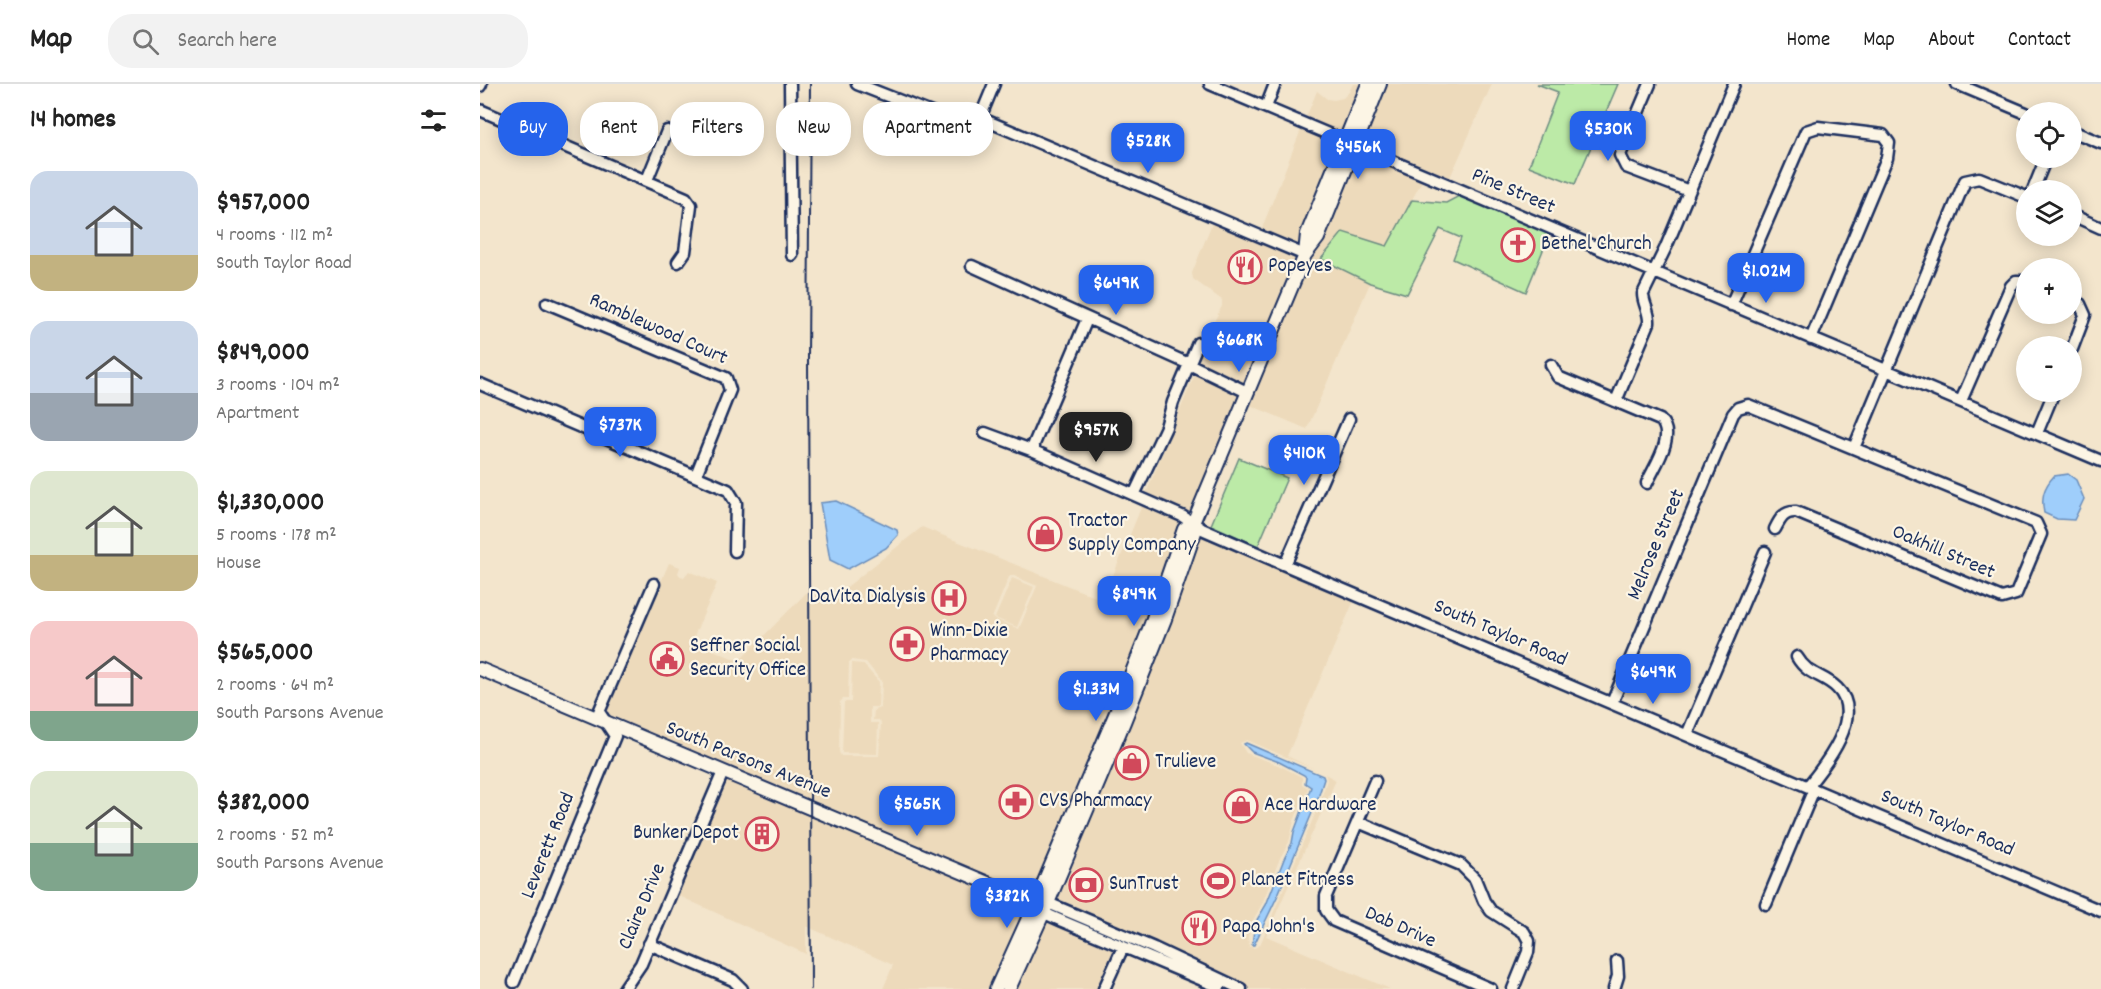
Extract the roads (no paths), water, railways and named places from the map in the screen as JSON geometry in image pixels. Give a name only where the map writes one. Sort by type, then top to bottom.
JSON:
[{"type":"main road","points":[[1351,144],[1368,84]]},
{"type":"main road","points":[[1009,989],[1129,680],[1184,529],[1193,523],[1305,255],[1307,234],[1380,84]]},
{"type":"main road","name":"South Parsons Avenue","points":[[480,669],[1042,906]]},
{"type":"main road","points":[[996,989],[1042,906]]},
{"type":"street","points":[[790,84],[792,255]]},
{"type":"street","points":[[857,84],[903,102]]},
{"type":"street","points":[[987,102],[994,84]]},
{"type":"street","name":"Pine Street","points":[[1210,84],[2101,460]]},
{"type":"street","points":[[1266,108],[1275,84]]},
{"type":"street","points":[[1650,84],[1620,155],[1626,167],[1689,191]]},
{"type":"street","points":[[1616,401],[1649,323],[1643,294],[1734,84]]},
{"type":"street","points":[[1957,84],[2016,109]]},
{"type":"street","points":[[480,110],[686,198],[692,205],[685,252],[678,262]]},
{"type":"street","points":[[993,123],[1305,255]]},
{"type":"street","points":[[1731,305],[1806,131],[1818,127],[1882,135],[1889,143],[1887,158],[1811,339]]},
{"type":"street","points":[[647,180],[667,131]]},
{"type":"street","points":[[2082,135],[2101,143]]},
{"type":"street","points":[[1854,448],[1965,181],[1979,178],[2016,193]]},
{"type":"street","points":[[2082,219],[2101,228]]},
{"type":"street","points":[[972,266],[1247,392]]},
{"type":"street","points":[[1961,401],[2011,286],[2016,281]]},
{"type":"street","name":"Ramblewood Court","points":[[547,303],[726,378],[730,390],[696,475]]},
{"type":"street","points":[[2082,308],[2085,315],[2082,323]]},
{"type":"street","points":[[1034,451],[1034,444],[1087,319]]},
{"type":"street","points":[[1134,495],[1166,427],[1173,402],[1198,343]]},
{"type":"street","points":[[1551,365],[1558,377],[1660,420],[1666,425],[1667,434],[1664,444],[1647,483]]},
{"type":"street","points":[[480,384],[728,489],[736,502],[735,551]]},
{"type":"street","points":[[2037,433],[2050,402]]},
{"type":"street","name":"Oakhill Street","points":[[1742,405],[1748,405],[2036,523],[2041,534],[2016,594],[2002,598],[1796,513],[1786,513],[1781,517],[1775,529]]},
{"type":"street","name":"Melrose Street","points":[[1612,703],[1733,414],[1742,405]]},
{"type":"street","points":[[1285,565],[1349,419]]},
{"type":"street","name":"South Taylor Road","points":[[985,433],[1034,451],[1285,565],[2101,911]]},
{"type":"street","points":[[1687,735],[1765,552]]},
{"type":"street","points":[[608,724],[599,712],[654,584]]},
{"type":"street","points":[[1766,904],[1811,788],[1836,749],[1845,719],[1846,706],[1842,694],[1836,687],[1808,670],[1797,657]]},
{"type":"street","name":"Leverett Road","points":[[514,982],[615,736],[608,724]]},
{"type":"street","name":"Claire Drive","points":[[624,989],[641,964],[723,772]]},
{"type":"street","name":"Dab Drive","points":[[1375,781],[1326,896],[1326,910],[1334,921],[1491,989]]},
{"type":"street","points":[[1358,822],[1461,865],[1475,879],[1491,911],[1524,933],[1529,941],[1528,952],[1513,989]]},
{"type":"street","name":"South Parsons Avenue","points":[[1042,906],[1123,947],[1225,989]]},
{"type":"street","name":"South Parsons Avenue","points":[[1042,906],[1127,936],[1206,982],[1240,989]]},
{"type":"street","points":[[649,944],[733,980],[742,989]]},
{"type":"street","points":[[1104,989],[1123,947]]},
{"type":"street","points":[[1614,989],[1618,976],[1617,961]]},
{"type":"water","points":[[2068,474],[2076,480],[2084,499],[2074,520],[2057,519],[2044,513],[2043,508],[2044,493],[2050,480],[2054,476]]},
{"type":"water","points":[[836,501],[897,530],[898,535],[886,548],[848,569],[830,560],[820,503]]},
{"type":"water","points":[[1244,744],[1323,776],[1324,779],[1277,897],[1254,945],[1252,945],[1255,923],[1266,905],[1292,843],[1311,787],[1305,783],[1304,775],[1252,752]]},
{"type":"railway","points":[[810,84],[808,359],[811,989]]},
{"type":"place","name":"Bethel Church","points":[[1518,245]]},
{"type":"place","name":"Popeyes","points":[[1245,267]]},
{"type":"place","name":"Tractor Supply Company","points":[[1045,534]]},
{"type":"place","name":"DaVita Dialysis","points":[[949,598]]},
{"type":"place","name":"Winn-Dixie Pharmacy","points":[[907,644]]},
{"type":"place","name":"Seffner Social Security Office","points":[[667,659]]},
{"type":"place","name":"Trulieve","points":[[1132,763]]},
{"type":"place","name":"CVS Pharmacy","points":[[1016,802]]},
{"type":"place","name":"Ace Hardware","points":[[1241,806]]},
{"type":"place","name":"Bunker Depot","points":[[762,834]]},
{"type":"place","name":"Planet Fitness","points":[[1218,881]]},
{"type":"place","name":"SunTrust","points":[[1086,885]]},
{"type":"place","name":"Papa John's","points":[[1199,928]]}]
